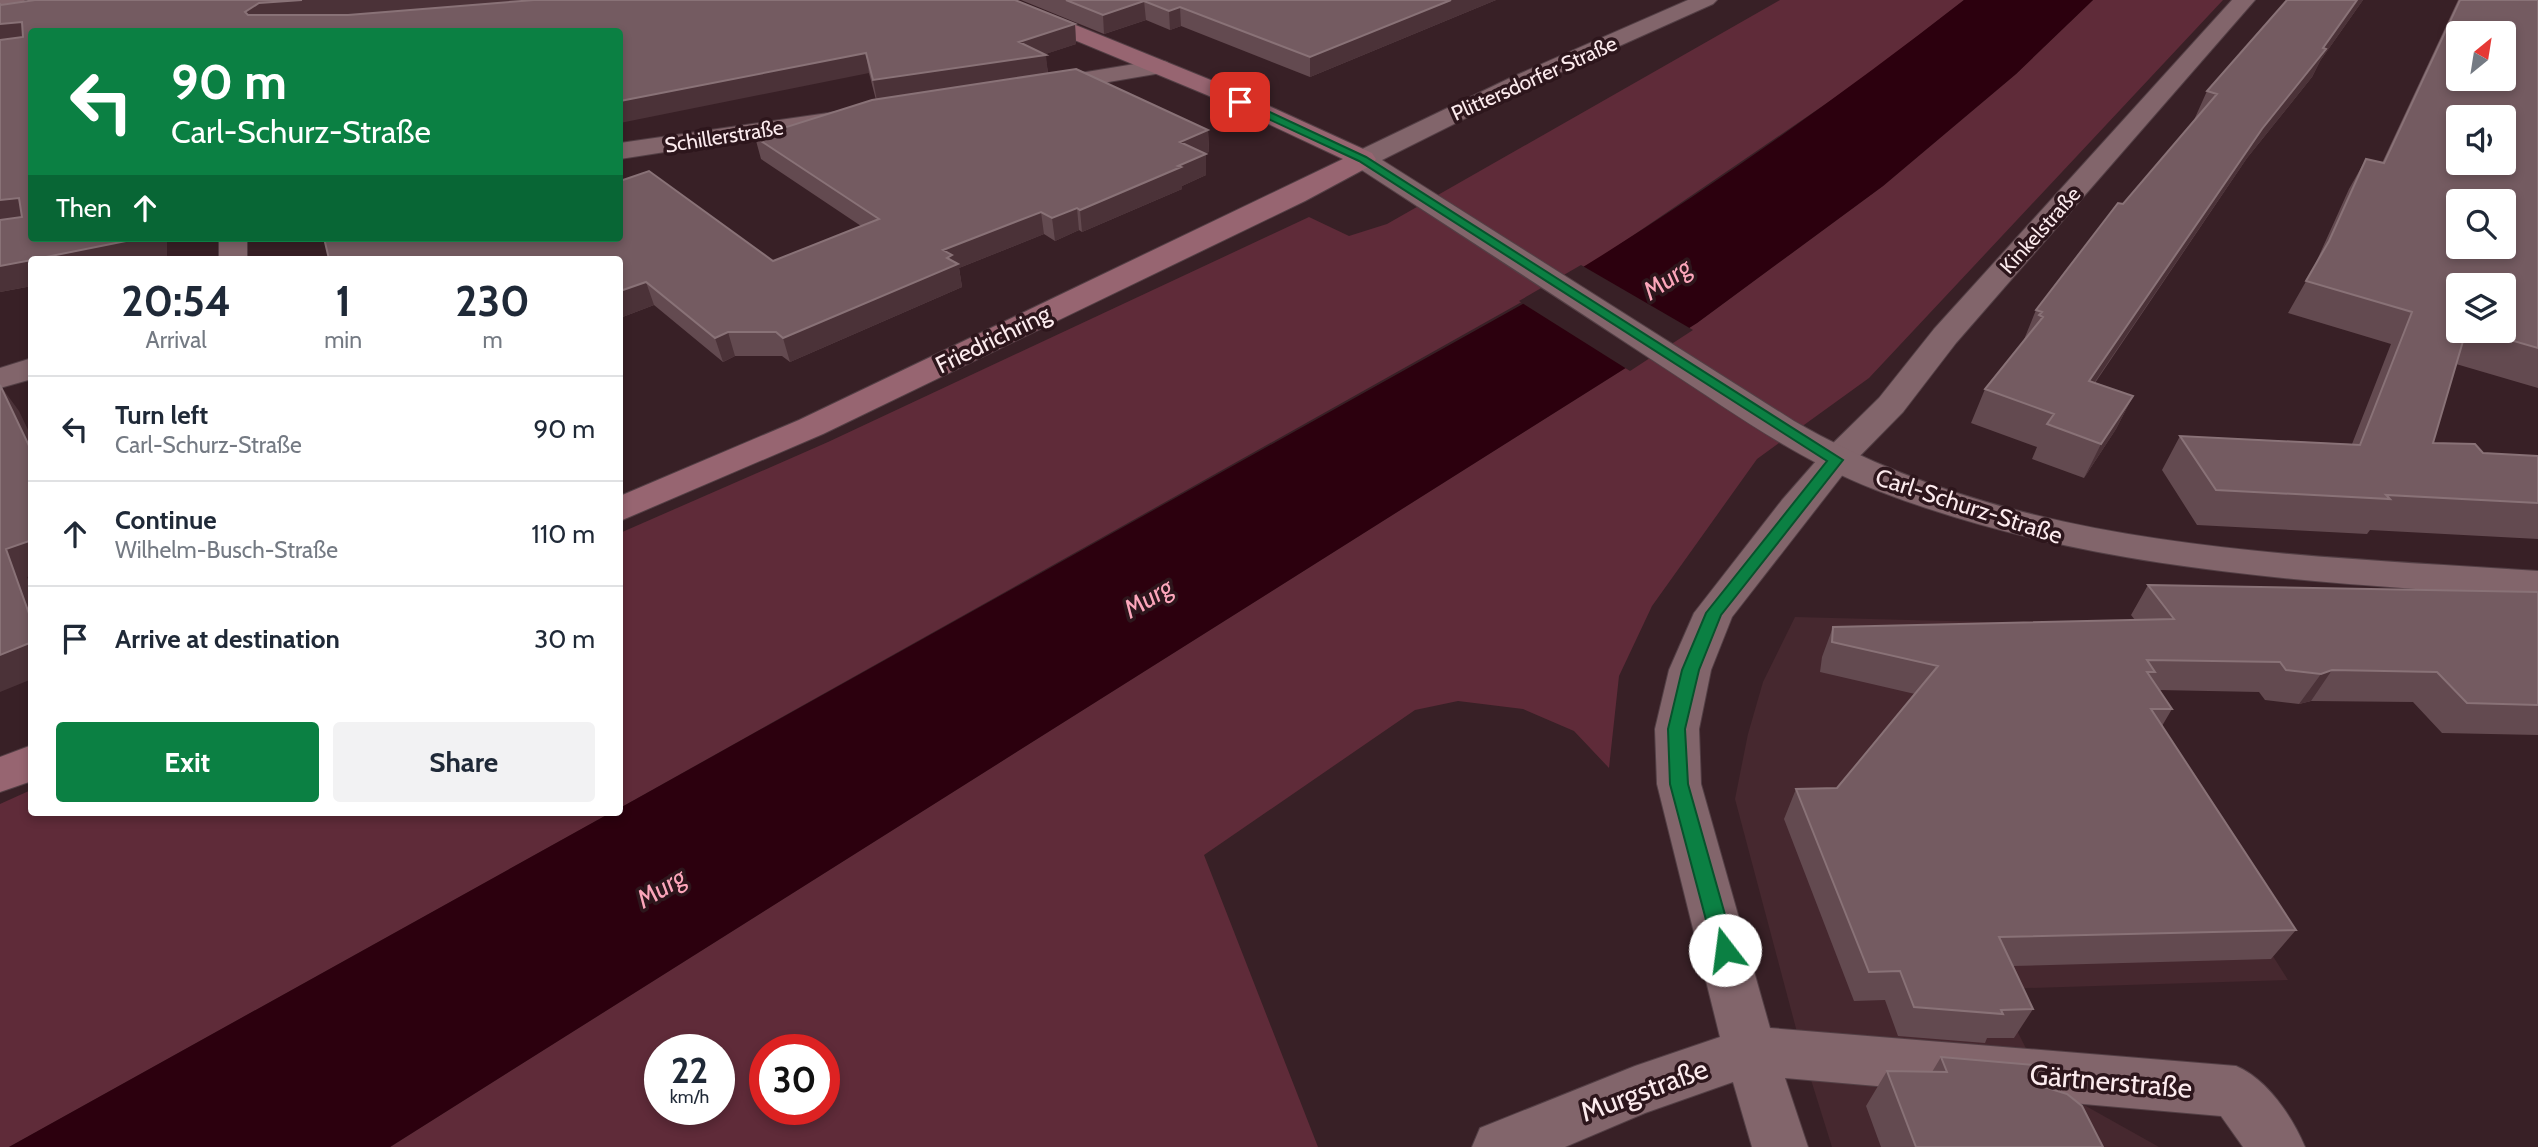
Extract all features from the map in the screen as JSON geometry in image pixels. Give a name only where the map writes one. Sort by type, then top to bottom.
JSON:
[{"type":"main road","points":[[995,0],[1159,67],[1363,159]]},
{"type":"main road","name":"Friedrichring","points":[[623,509],[811,427],[1295,195],[1363,159]]},
{"type":"main road","points":[[0,775],[28,764]]},
{"type":"street","points":[[0,6],[14,0]]},
{"type":"street","name":"Plittersdorfer Straße","points":[[1363,159],[1520,82],[1706,0]]},
{"type":"street","name":"Kinkelstraße","points":[[1780,1147],[1751,1051],[1679,784],[1676,729],[1690,670],[1714,613],[1836,460],[1891,405],[1945,336],[2244,0]]},
{"type":"street","points":[[1027,89],[1159,67]]},
{"type":"street","name":"Schillerstraße","points":[[623,151],[864,115]]},
{"type":"street","points":[[623,173],[700,141]]},
{"type":"street","name":"Carl-Schurz-Straße","points":[[1363,159],[1436,208],[1836,460],[1943,503],[2021,527],[2096,544],[2201,559],[2538,584]]},
{"type":"street","points":[[0,378],[28,369]]},
{"type":"street","name":"Murgstraße","points":[[1500,1147],[1635,1091],[1751,1051]]},
{"type":"street","name":"Gärtnerstraße","points":[[1751,1051],[2236,1092],[2277,1147]]},
{"type":"shaded area","points":[[1780,0],[1964,0],[1865,77],[1600,258],[623,806],[623,532],[828,442],[1309,217],[1349,236],[1387,224]]},
{"type":"shaded area","points":[[2093,0],[2223,0],[1869,378],[1757,459],[1652,606],[1619,676],[1609,768],[1574,731],[1523,709],[1458,701],[1415,710],[1204,855],[1318,1147],[390,1147],[1697,323],[1883,186],[2016,74]]},
{"type":"shaded area","points":[[1795,617],[2096,625],[2172,796],[2288,980],[1996,989],[2043,1082],[2159,1147],[1832,1147],[1802,1051],[1735,799],[1748,734],[1763,682]]},
{"type":"shaded area","points":[[28,791],[28,816],[605,816],[9,1147],[0,1147],[0,804]]},
{"type":"water","name":"Murg","points":[[1964,0],[2093,0],[2016,74],[1883,186],[1697,323],[390,1147],[9,1147],[605,816],[623,816],[623,806],[1521,305],[1692,197],[1857,81]]},
{"type":"pier","points":[[1581,265],[1693,330],[1630,371],[1519,301]]},
{"type":"building","points":[[35,0],[302,0],[259,3],[245,12],[248,15],[348,15],[534,0],[1015,0],[1075,24],[1019,42],[1046,55],[873,80],[866,53],[623,100],[623,28],[28,28],[28,242],[121,242],[51,256],[28,256],[28,261],[0,266],[0,220],[22,217],[19,198],[0,200],[0,40],[23,37],[22,22],[0,24],[1,5]]},
{"type":"building","points":[[1066,0],[1451,0],[1310,57],[1180,7],[1169,11],[1144,1],[1103,15]]},
{"type":"building","points":[[2287,0],[2357,0],[2323,48],[2326,49],[2262,129],[2089,381],[2133,396],[2101,444],[2047,424],[2054,414],[1985,389],[2043,317],[2039,315],[2042,312],[2036,310],[2118,203],[2123,204],[2217,94],[2207,91]]},
{"type":"building","points":[[2460,0],[2538,0],[2538,348],[2516,342],[2516,273],[2446,273],[2446,343],[2462,343],[2433,443],[2475,444],[2483,453],[2538,456],[2538,503],[2216,490],[2180,436],[2360,445],[2412,312],[2306,281],[2329,241],[2366,159],[2384,163],[2446,30],[2446,91],[2516,91],[2516,21],[2450,21]]},
{"type":"building","points":[[1076,69],[1208,130],[1180,142],[1206,154],[1080,210],[1077,208],[1052,218],[1041,212],[943,250],[952,255],[947,258],[958,264],[783,338],[776,332],[728,332],[715,338],[646,282],[623,290],[623,256],[328,256],[325,242],[623,242],[623,180],[649,171],[773,261],[879,219],[755,137],[872,100]]},
{"type":"building","points":[[0,385],[28,444],[28,541],[6,549],[28,611],[28,644],[0,655]]},
{"type":"building","points":[[2148,585],[2538,592],[2538,705],[2467,703],[2437,672],[2332,670],[2321,674],[2286,670],[2280,662],[2147,660],[2155,672],[2147,672],[2172,709],[2151,709],[2296,930],[1999,937],[2033,1009],[2001,1010],[2003,1014],[1914,1007],[1900,971],[1869,972],[1796,789],[1837,788],[1938,666],[1832,642],[1833,627],[2174,619]]},
{"type":"building","points":[[1941,1057],[2034,1065],[2044,1087],[2067,1094],[2082,1106],[2103,1147],[1916,1147],[1887,1071],[1947,1072]]},
{"type":"route","points":[[1240,102],[1363,159],[1436,208],[1836,460],[1714,613],[1690,670],[1676,729],[1679,784],[1725,950]]}]
